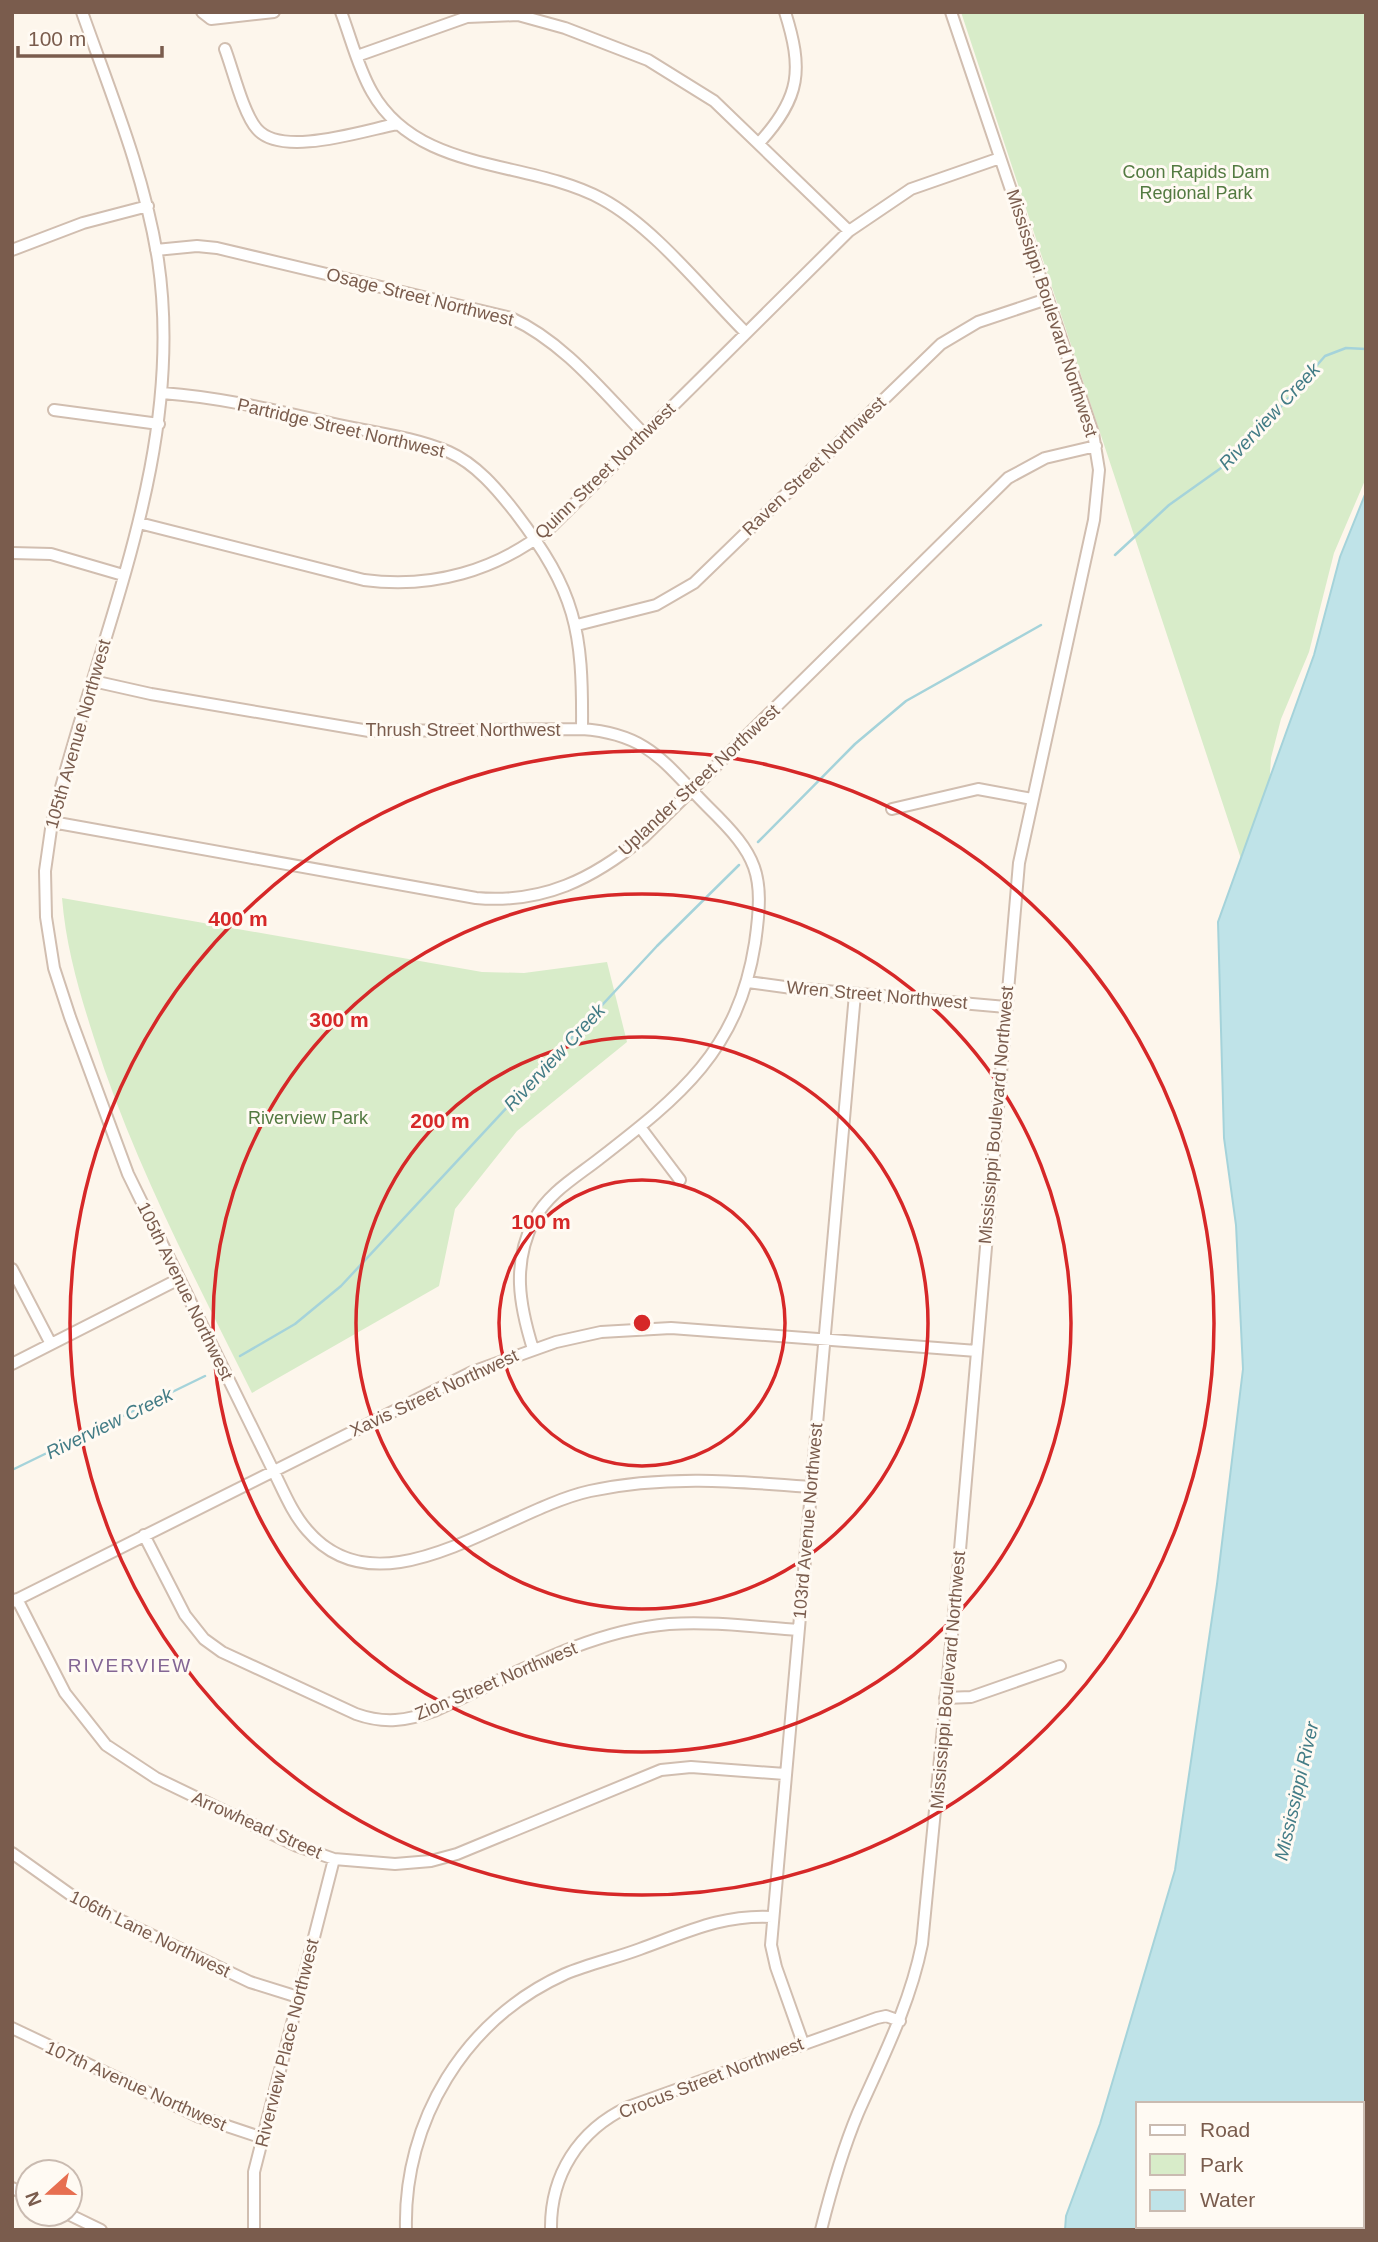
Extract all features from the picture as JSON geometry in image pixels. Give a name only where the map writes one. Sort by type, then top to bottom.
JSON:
[{"type":"street","name":"105th Avenue Northwest","points":[[82,12],[133,152],[148,206],[163,312],[162,393],[159,425],[139,523],[52,822],[45,902],[57,977],[120,1154],[273,1470],[296,1516],[318,1541],[342,1556],[383,1565],[416,1561],[531,1511],[592,1491],[648,1481],[695,1479],[811,1487]]},
{"type":"street","points":[[202,12],[211,19],[268,13]]},
{"type":"street","points":[[341,12],[372,94],[397,124],[452,155],[566,183],[604,200],[646,232],[746,333]]},
{"type":"street","points":[[760,142],[785,113],[796,77],[794,43],[785,12]]},
{"type":"street","name":"Mississippi Boulevard Northwest","points":[[821,2230],[846,2143],[900,2021],[922,1944],[1019,863],[1096,506],[1099,470],[1096,446],[951,12]]},
{"type":"street","points":[[357,57],[467,17],[499,13],[535,18],[648,60],[680,77],[729,112],[849,231]]},
{"type":"street","points":[[225,49],[253,122],[264,134],[305,143],[397,124]]},
{"type":"street","name":"Quinn Street Northwest","points":[[139,523],[348,578],[396,583],[428,582],[466,573],[505,557],[536,539],[849,231],[911,189],[1000,158]]},
{"type":"street","points":[[12,250],[83,223],[148,206]]},
{"type":"street","name":"Osage Street Northwest","points":[[156,250],[197,246],[217,248],[511,318],[543,335],[644,434]]},
{"type":"street","name":"Raven Street Northwest","points":[[577,625],[656,605],[694,583],[941,344],[978,322],[1047,299]]},
{"type":"street","name":"Partridge Street Northwest","points":[[162,393],[237,402],[451,453],[480,472],[536,539],[567,592],[577,625],[583,661],[582,729]]},
{"type":"street","points":[[54,410],[159,425]]},
{"type":"street","name":"Uplander Street Northwest","points":[[52,822],[360,878],[505,900],[551,893],[597,871],[643,837],[1008,478],[1045,458],[1096,446]]},
{"type":"street","points":[[12,553],[51,554],[123,575]]},
{"type":"street","name":"Thrush Street Northwest","points":[[93,681],[151,694],[369,731],[608,731],[636,741],[692,790],[743,844],[757,871],[760,901],[748,982],[732,1023],[704,1068],[663,1110],[558,1191],[535,1219],[523,1250],[518,1284],[533,1349]]},
{"type":"street","points":[[892,809],[978,789],[1032,799]]},
{"type":"street","name":"Wren Street Northwest","points":[[748,982],[1006,1006]]},
{"type":"street","name":"103rd Avenue Northwest","points":[[803,2043],[773,1956],[773,1917],[855,994]]},
{"type":"street","points":[[640,1127],[680,1180]]},
{"type":"street","points":[[12,1269],[51,1344]]},
{"type":"street","points":[[12,1364],[179,1279]]},
{"type":"street","name":"Xavis Street Northwest","points":[[15,1600],[471,1373],[533,1349],[574,1337],[637,1329],[694,1329],[976,1351]]},
{"type":"street","name":"Zion Street Northwest","points":[[144,1535],[185,1615],[213,1646],[356,1714],[382,1721],[410,1719],[434,1711],[572,1648],[616,1633],[670,1624],[698,1623],[798,1630]]},
{"type":"street","name":"Arrowhead Street","points":[[15,1600],[72,1704],[106,1745],[156,1778],[297,1846],[334,1859],[395,1864],[431,1861],[457,1854],[660,1770],[691,1767],[785,1774]]},
{"type":"street","points":[[945,1698],[971,1698],[1060,1666]]},
{"type":"street","name":"106th Lane Northwest","points":[[12,1853],[45,1880],[78,1900],[250,1982],[298,1997]]},
{"type":"street","name":"Riverview Place Northwest","points":[[254,2230],[252,2190],[263,2138],[334,1859]]},
{"type":"street","points":[[406,2230],[409,2180],[426,2118],[460,2058],[500,2015],[539,1988],[580,1969],[733,1916],[773,1917]]},
{"type":"street","name":"Crocus Street Northwest","points":[[551,2230],[554,2196],[564,2167],[578,2145],[606,2119],[628,2107],[877,2018],[886,2016],[900,2021]]},
{"type":"street","name":"107th Avenue Northwest","points":[[12,2028],[181,2109],[263,2138]]},
{"type":"street","points":[[84,2222],[101,2230]]},
{"type":"green space","name":"Coon Rapids Dam Regional Park","points":[[961,12],[1366,12],[1366,478],[1334,553],[1309,652],[1281,719],[1271,758],[1266,833],[1250,886]]},
{"type":"green space","name":"Riverview Park","points":[[62,898],[482,972],[524,973],[607,962],[627,1042],[517,1131],[455,1209],[439,1286],[252,1393],[166,1218],[127,1129],[88,1020],[74,969]]},
{"type":"water","name":"Mississippi River","points":[[1366,492],[1366,2179],[1364,2188],[1364,2102],[1136,2102],[1136,2228],[1355,2230],[1065,2230],[1066,2216],[1100,2124],[1175,1870],[1217,1584],[1243,1369],[1236,1225],[1224,1138],[1218,922],[1314,655],[1340,557]]},
{"type":"waterway","name":"Riverview Creek","points":[[1115,555],[1169,505],[1221,468],[1278,410],[1325,356],[1346,348],[1366,349]]},
{"type":"waterway","name":"Riverview Creek","points":[[758,842],[855,744],[906,701],[1041,625]]},
{"type":"waterway","name":"Riverview Creek","points":[[240,1356],[295,1324],[341,1286],[657,946],[739,865]]},
{"type":"waterway","name":"Riverview Creek","points":[[12,1470],[205,1376]]},
{"type":"district","name":"RIVERVIEW","points":[[130,1665]]}]
